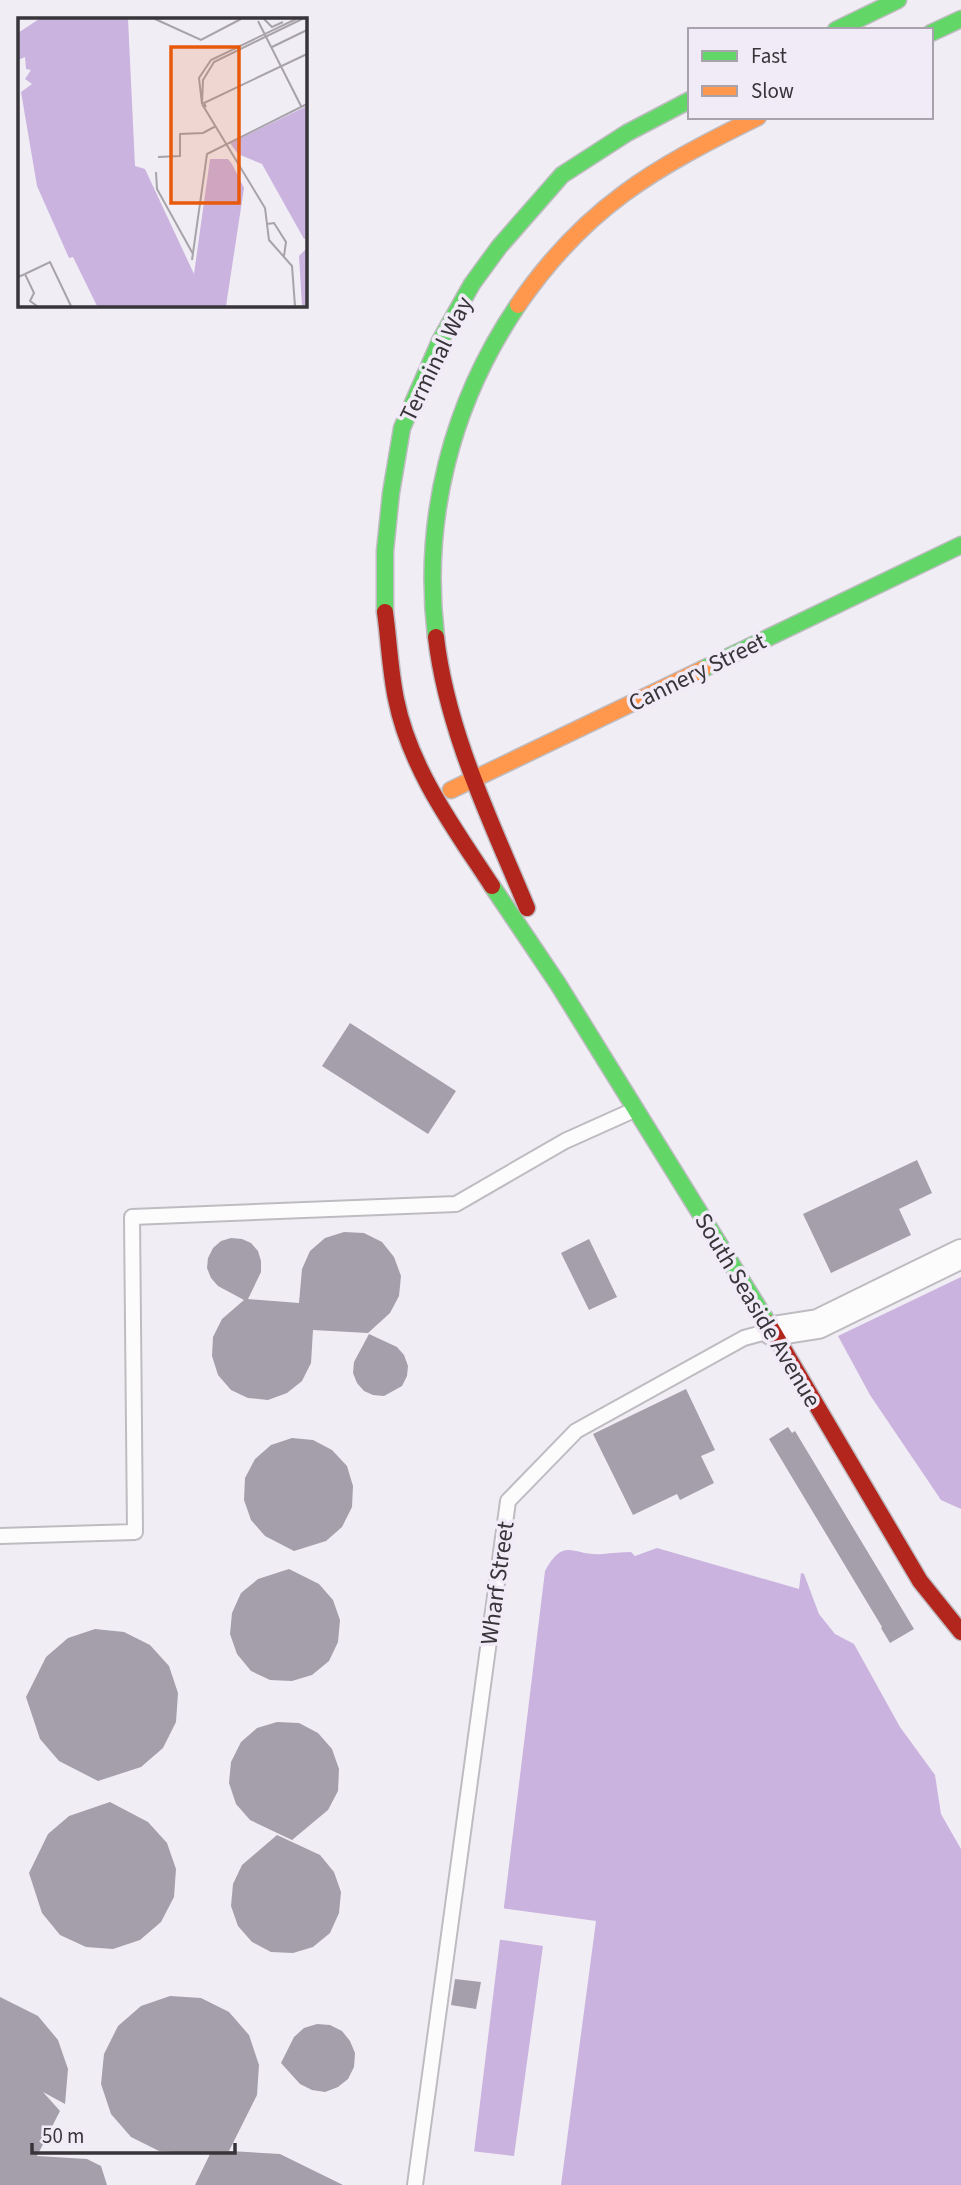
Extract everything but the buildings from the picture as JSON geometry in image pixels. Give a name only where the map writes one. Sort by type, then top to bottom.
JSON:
[{"type":"main road","points":[[840,28],[898,0]]},
{"type":"main road","points":[[933,32],[961,19]]},
{"type":"main road","name":"Terminal Way","points":[[434,798],[410,743],[396,700],[384,603],[385,551],[402,428],[440,341],[472,284],[499,247],[562,175],[626,133],[688,101]]},
{"type":"main road","name":"Terminal Way","points":[[474,779],[449,704],[438,653],[432,567],[438,495],[447,452],[466,398],[488,351],[507,320],[545,267],[575,233],[614,199],[650,174],[698,146],[754,119]]},
{"type":"main road","name":"Cannery Street","points":[[434,798],[961,545]]},
{"type":"main road","name":"South Seaside Avenue","points":[[474,779],[558,985]]},
{"type":"main road","name":"South Seaside Avenue","points":[[434,798],[558,985],[772,1331],[920,1581],[961,1632]]},
{"type":"street","name":"Wharf Street","points":[[772,1331],[818,1324],[961,1254]]},
{"type":"lane","points":[[0,1536],[135,1532],[132,1217],[456,1204],[565,1141],[635,1110]]},
{"type":"lane","name":"Wharf Street","points":[[415,2185],[508,1501],[576,1431],[744,1338],[772,1331]]},
{"type":"shaded area","points":[[961,1277],[961,1509],[941,1500],[870,1395],[838,1336]]},
{"type":"shaded area","points":[[657,1548],[799,1589],[801,1573],[804,1574],[819,1614],[835,1634],[854,1644],[900,1727],[935,1775],[941,1814],[961,1849],[961,2185],[470,2185],[545,1571],[552,1560],[564,1551],[593,1554],[631,1552],[635,1556]]},
{"type":"pier","points":[[500,1908],[596,1921],[561,2185],[466,2185],[471,2151],[514,2156],[543,1946],[496,1939]]},
{"type":"traffic: fast","points":[[840,28],[898,0]]},
{"type":"traffic: fast","points":[[933,32],[961,19]]},
{"type":"traffic: fast","points":[[385,612],[385,551],[402,428],[440,341],[472,284],[499,247],[562,175],[627,133],[688,101]]},
{"type":"traffic: fast","points":[[436,637],[433,549],[447,464],[459,422],[475,382],[518,305]]},
{"type":"traffic: fast","points":[[703,669],[961,545]]},
{"type":"traffic: fast","points":[[492,886],[558,984],[768,1323]]},
{"type":"traffic: slow","points":[[518,305],[569,241],[624,193],[686,154],[754,119]]},
{"type":"traffic: slow","points":[[451,790],[703,669]]},
{"type":"traffic: jam","points":[[385,612],[396,699],[412,750],[435,797],[492,886]]},
{"type":"traffic: jam","points":[[436,637],[460,742],[527,908]]},
{"type":"traffic: jam","points":[[768,1323],[920,1581],[961,1632]]}]
